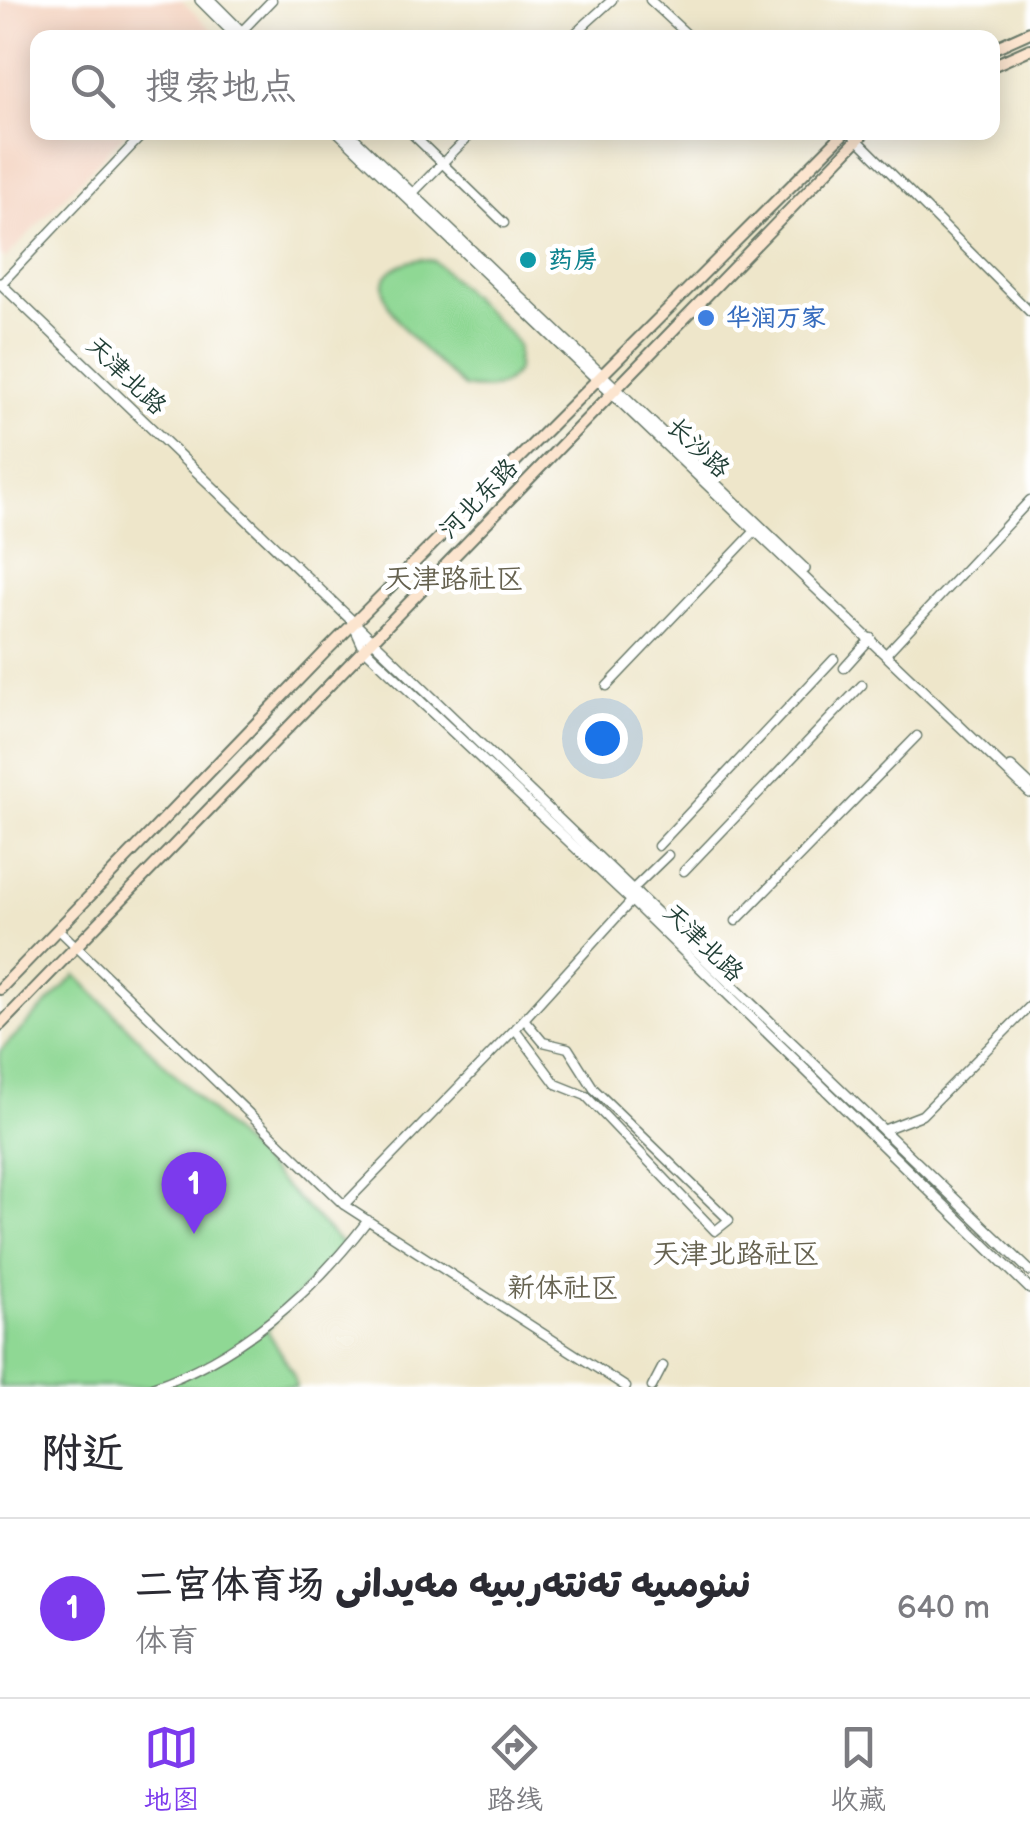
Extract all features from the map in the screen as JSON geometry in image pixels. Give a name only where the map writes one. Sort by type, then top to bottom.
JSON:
[{"type":"main road","points":[[1000,45],[1030,32]]},
{"type":"main road","points":[[1000,62],[1030,49]]},
{"type":"main road","points":[[0,989],[352,624],[599,378],[848,140]]},
{"type":"main road","name":"河北东路","points":[[0,1025],[848,140]]},
{"type":"street","points":[[200,0],[233,30]]},
{"type":"street","points":[[210,0],[235,30]]},
{"type":"street","points":[[245,30],[272,0]]},
{"type":"street","points":[[579,30],[612,0]]},
{"type":"street","points":[[650,0],[682,30]]},
{"type":"street","points":[[0,283],[137,140]]},
{"type":"street","name":"长沙路","points":[[346,140],[1030,785]]},
{"type":"street","name":"长沙路","points":[[356,140],[599,378]]},
{"type":"street","points":[[418,140],[504,223]]},
{"type":"street","points":[[412,194],[465,140]]},
{"type":"street","points":[[860,140],[1030,312]]},
{"type":"street","name":"天津北路","points":[[0,283],[368,643],[1030,1271]]},
{"type":"street","name":"长沙路","points":[[612,389],[755,531],[888,651],[1030,794]]},
{"type":"street","points":[[888,651],[1030,500]]},
{"type":"street","points":[[607,686],[755,531]]},
{"type":"street","points":[[844,668],[870,638]]},
{"type":"street","points":[[658,846],[834,659]]},
{"type":"street","points":[[684,871],[862,685]]},
{"type":"street","points":[[736,921],[916,736]]},
{"type":"street","points":[[344,1205],[516,1029],[668,855]]},
{"type":"street","name":"天津北路","points":[[634,895],[1030,1289]]},
{"type":"street","points":[[58,929],[344,1205],[626,1387]]},
{"type":"street","points":[[883,1130],[922,1115],[1030,1006]]},
{"type":"street","points":[[516,1029],[556,1084],[586,1096],[715,1231],[730,1220],[594,1090],[568,1048],[544,1042],[524,1019]]},
{"type":"street","points":[[152,1387],[208,1365],[266,1325],[350,1244],[368,1220]]},
{"type":"street","points":[[652,1387],[663,1366]]},
{"type":"shaded area","points":[[0,0],[181,0],[212,30],[30,30],[30,140],[118,140],[5,259],[0,254]]},
{"type":"green space","points":[[421,259],[434,261],[512,336],[518,346],[517,370],[507,382],[487,389],[464,387],[397,320],[386,300],[384,282],[395,268]]},
{"type":"green space","points":[[76,975],[343,1245],[267,1330],[293,1373],[296,1387],[0,1387],[0,1051]]},
{"type":"place","name":"药房","points":[[528,260]]},
{"type":"place","name":"华润万家","points":[[706,318]]},
{"type":"place","name":"二宫体育场 نىنومىيە تەنتەربىيە مەيدانى","points":[[194,1234]]},
{"type":"district","name":"天津路社区","points":[[454,579]]},
{"type":"district","name":"天津北路社区","points":[[736,1254]]},
{"type":"district","name":"新体社区","points":[[563,1288]]}]
